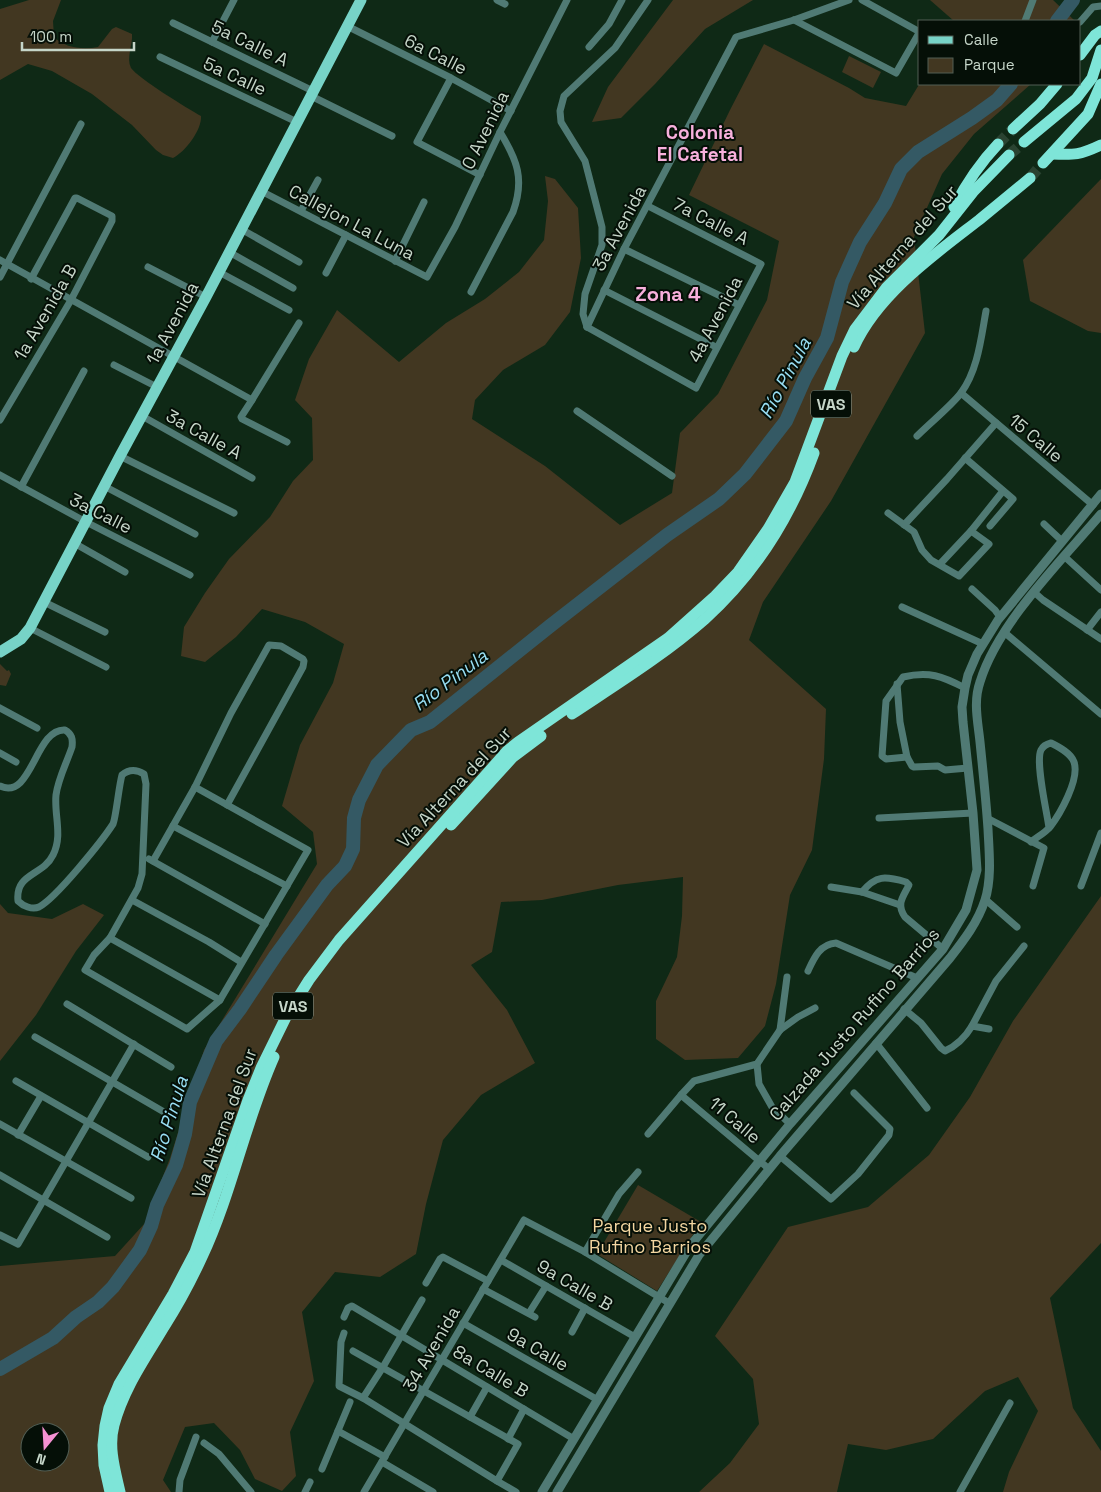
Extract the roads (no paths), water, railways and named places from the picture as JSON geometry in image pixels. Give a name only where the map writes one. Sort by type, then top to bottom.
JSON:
[{"type":"highway","points":[[1081,54],[1095,35],[1101,31]]},
{"type":"highway","points":[[1024,142],[1076,99],[1092,78],[1100,54]]},
{"type":"highway","points":[[1043,163],[1088,114],[1101,84]]},
{"type":"highway","points":[[1013,130],[1056,85]]},
{"type":"highway","points":[[939,235],[966,183],[998,144]]},
{"type":"highway","points":[[1052,154],[1082,154],[1101,144]]},
{"type":"highway","name":"Vía Alterna del Sur","points":[[120,1492],[113,1464],[112,1447],[113,1428],[118,1410],[138,1368],[181,1299],[202,1257],[268,1071],[293,1020],[315,984],[344,945],[385,897],[513,757],[524,747],[671,642],[685,630],[738,572],[777,515],[795,482],[842,356],[855,329],[886,288],[939,235],[972,192],[1010,155]]},
{"type":"highway","name":"Vía Alterna del Sur","points":[[685,630],[705,619],[744,579],[776,534],[802,485],[840,382],[857,342],[872,318],[892,294],[934,254],[1030,178]]},
{"type":"highway","name":"Vía Alterna del Sur","points":[[110,1492],[104,1465],[103,1445],[109,1408],[119,1384],[173,1294],[195,1252],[261,1068],[287,1016],[309,980],[339,940],[507,751],[671,642]]},
{"type":"main road","name":"1a Avenida","points":[[0,652],[21,639],[30,628],[230,252],[360,0]]},
{"type":"street","points":[[212,42],[234,0]]},
{"type":"street","points":[[497,0],[505,4]]},
{"type":"street","name":"0 Avenida","points":[[430,274],[567,0]]},
{"type":"street","points":[[589,47],[609,24],[622,0]]},
{"type":"street","points":[[587,327],[583,314],[585,294],[602,245],[602,227],[585,161],[561,122],[560,112],[564,96],[615,48],[648,0]]},
{"type":"street","name":"3a Avenida","points":[[587,327],[624,249],[736,37],[794,20],[849,0]]},
{"type":"street","points":[[862,0],[918,31]]},
{"type":"street","points":[[1025,20],[1033,0]]},
{"type":"street","points":[[1081,21],[1093,6],[1101,6]]},
{"type":"street","points":[[794,20],[894,73],[897,72],[918,35]]},
{"type":"street","name":"5a Calle A","points":[[173,23],[312,93]]},
{"type":"street","name":"6a Calle","points":[[347,26],[511,110]]},
{"type":"street","name":"5a Calle","points":[[160,57],[297,122]]},
{"type":"street","points":[[451,78],[417,142],[480,175]]},
{"type":"street","points":[[312,93],[392,136]]},
{"type":"street","points":[[0,276],[4,262],[81,124]]},
{"type":"street","points":[[471,292],[513,212],[518,198],[518,167],[512,152],[500,132]]},
{"type":"street","points":[[301,211],[318,180]]},
{"type":"street","name":"Callejon La Luna","points":[[261,190],[424,276],[427,277],[430,274]]},
{"type":"street","name":"1a Avenida B","points":[[0,420],[70,300],[112,216],[76,198],[31,279]]},
{"type":"street","points":[[395,261],[424,202]]},
{"type":"street","name":"7a Calle A","points":[[648,206],[761,264]]},
{"type":"street","points":[[241,229],[299,262]]},
{"type":"street","points":[[326,273],[346,235]]},
{"type":"street","points":[[624,249],[739,305]]},
{"type":"street","points":[[230,252],[293,288]]},
{"type":"street","points":[[4,262],[31,279],[252,400]]},
{"type":"street","name":"4a Avenida","points":[[587,327],[696,388],[761,264]]},
{"type":"street","points":[[148,267],[206,297]]},
{"type":"street","points":[[219,272],[289,310]]},
{"type":"street","points":[[604,290],[716,347]]},
{"type":"street","points":[[917,436],[961,393],[978,354],[986,312]]},
{"type":"street","name":"3a Calle A","points":[[287,442],[241,417],[299,324]]},
{"type":"street","points":[[114,365],[157,387]]},
{"type":"street","points":[[20,487],[84,371]]},
{"type":"street","name":"15 Calle","points":[[961,393],[1093,505]]},
{"type":"street","points":[[577,411],[672,476]]},
{"type":"street","name":"3a Calle A","points":[[142,416],[252,478]]},
{"type":"street","points":[[904,525],[996,423]]},
{"type":"street","points":[[120,456],[234,513]]},
{"type":"street","points":[[965,458],[1012,499],[990,526]]},
{"type":"street","name":"3a Calle","points":[[0,475],[86,522],[190,575]]},
{"type":"street","points":[[104,486],[195,534]]},
{"type":"street","points":[[940,564],[971,531],[1003,492]]},
{"type":"street","name":"Calzada Justo Rufino Barrios","points":[[542,1492],[690,1246],[790,1124],[943,949],[966,910],[977,870],[962,707],[968,675],[983,644],[1000,618],[1101,494]]},
{"type":"street","points":[[888,513],[915,534],[922,550],[931,560],[959,576],[989,544],[971,531]]},
{"type":"street","name":"Calzada Justo Rufino Barrios","points":[[558,1492],[699,1254],[974,927],[986,900],[989,876],[987,818],[976,705],[979,683],[1004,632],[1034,592],[1101,514]]},
{"type":"street","points":[[1044,524],[1062,541]]},
{"type":"street","points":[[74,543],[125,572]]},
{"type":"street","points":[[1065,557],[1101,590]]},
{"type":"street","points":[[1041,567],[1050,574]]},
{"type":"street","points":[[972,589],[995,610],[1000,618]]},
{"type":"street","points":[[1034,592],[1101,639]]},
{"type":"street","points":[[44,602],[105,632]]},
{"type":"street","points":[[902,607],[983,644]]},
{"type":"street","points":[[1087,630],[1101,612]]},
{"type":"street","points":[[30,628],[106,667]]},
{"type":"street","points":[[1004,632],[1101,714]]},
{"type":"street","points":[[153,861],[195,787],[231,713],[269,645],[281,646],[303,659],[303,667],[227,805]]},
{"type":"street","points":[[907,758],[886,759],[882,756],[886,701],[897,683],[903,676],[918,673],[944,677],[965,688]]},
{"type":"street","points":[[897,683],[900,722],[907,758],[910,764],[914,767],[938,766],[946,770],[968,768]]},
{"type":"street","points":[[0,708],[37,728]]},
{"type":"street","points":[[0,786],[5,789],[21,783],[48,738],[57,730],[65,730],[71,735],[72,747],[56,794],[58,836],[56,848],[47,864],[18,887],[18,901],[26,907],[38,908],[50,898],[104,836],[114,820],[122,775],[130,770],[140,772],[146,778],[142,874],[132,900],[110,938],[94,955],[85,970],[187,1029],[220,1000],[308,850],[195,787]]},
{"type":"street","points":[[965,738],[980,737]]},
{"type":"street","points":[[1031,842],[1049,828],[1066,799],[1074,779],[1076,769],[1074,760],[1061,748],[1051,743],[1045,745],[1041,750],[1039,762],[1049,828]]},
{"type":"street","points":[[0,753],[16,762]]},
{"type":"street","points":[[879,818],[973,813]]},
{"type":"street","points":[[987,818],[1044,848],[1033,886]]},
{"type":"street","points":[[173,826],[287,886]]},
{"type":"street","points":[[1081,886],[1101,834]]},
{"type":"street","points":[[142,856],[265,924]]},
{"type":"street","points":[[862,892],[872,880],[883,878],[906,882],[909,885],[900,905]]},
{"type":"street","points":[[831,887],[862,892],[900,905],[905,916],[943,949]]},
{"type":"street","points":[[132,900],[209,942],[241,962]]},
{"type":"street","points":[[986,900],[1017,927]]},
{"type":"street","points":[[110,938],[220,1000]]},
{"type":"street","points":[[808,971],[820,950],[826,945],[836,942],[917,978]]},
{"type":"street","points":[[904,1009],[941,1048],[945,1050],[951,1048],[972,1026],[996,981],[1024,946]]},
{"type":"street","points":[[933,961],[940,968]]},
{"type":"street","points":[[780,1030],[787,977]]},
{"type":"street","points":[[67,1004],[171,1067]]},
{"type":"street","points":[[648,1134],[694,1081],[756,1064],[780,1030],[815,1008]]},
{"type":"street","points":[[972,1026],[989,1029]]},
{"type":"street","points":[[34,1037],[164,1112]]},
{"type":"street","points":[[876,1043],[927,1108]]},
{"type":"street","points":[[0,1235],[18,1244],[134,1044]]},
{"type":"street","points":[[756,1064],[759,1084],[772,1107],[790,1124]]},
{"type":"street","points":[[16,1081],[148,1157]]},
{"type":"street","points":[[780,1156],[831,1199],[858,1174],[889,1135],[889,1126],[854,1093]]},
{"type":"street","name":"11 Calle","points":[[681,1095],[769,1169]]},
{"type":"street","points":[[18,1135],[41,1096]]},
{"type":"street","points":[[0,1124],[131,1198]]},
{"type":"street","points":[[638,1172],[619,1194],[586,1252],[669,1303]]},
{"type":"street","points":[[0,1175],[107,1237]]},
{"type":"street","name":"34 Avenida","points":[[364,1492],[524,1220],[586,1252]]},
{"type":"street","points":[[426,1283],[443,1257],[488,1281]]},
{"type":"street","name":"9a Calle B","points":[[501,1260],[635,1337]]},
{"type":"street","points":[[483,1290],[532,1315],[546,1286]]},
{"type":"street","points":[[363,1398],[384,1368],[422,1300]]},
{"type":"street","name":"8a Calle B","points":[[344,1317],[348,1308],[352,1306],[574,1439]]},
{"type":"street","points":[[572,1332],[585,1308]]},
{"type":"street","name":"9a Calle","points":[[463,1323],[598,1400]]},
{"type":"street","points":[[344,1333],[341,1342],[339,1386],[405,1423],[516,1492]]},
{"type":"street","points":[[353,1351],[518,1444],[497,1480]]},
{"type":"street","points":[[470,1417],[487,1387]]},
{"type":"street","points":[[322,1469],[350,1402]]},
{"type":"street","points":[[960,1492],[1010,1403]]},
{"type":"street","points":[[508,1438],[524,1409]]},
{"type":"street","points":[[338,1431],[425,1490],[433,1492]]},
{"type":"street","points":[[179,1492],[180,1480],[196,1437]]},
{"type":"street","points":[[204,1443],[219,1454],[250,1492]]},
{"type":"street","points":[[305,1492],[310,1482]]},
{"type":"waterway","name":"Río Pinula","points":[[1058,20],[1073,0]]},
{"type":"waterway","name":"Río Pinula","points":[[0,1369],[53,1338],[76,1317],[98,1302],[113,1287],[140,1250],[151,1226],[157,1205],[176,1165],[185,1134],[190,1102],[216,1041],[327,885],[345,866],[353,849],[354,818],[359,800],[377,765],[411,730],[430,722],[667,535],[719,499],[745,474],[786,421],[805,378],[827,338],[842,282],[860,242],[885,203],[901,169],[918,152],[997,100],[1010,85]]},
{"type":"tunnel","points":[[998,144],[1013,129]]},
{"type":"tunnel","points":[[1009,155],[1024,142]]},
{"type":"tunnel","points":[[1030,178],[1043,163]]},
{"type":"district","name":"Colonia El Cafetal","points":[[700,143]]},
{"type":"district","name":"Zona 4","points":[[668,294]]},
{"type":"park label","name":"Parque Justo Rufino Barrios","points":[[650,1235]]}]
